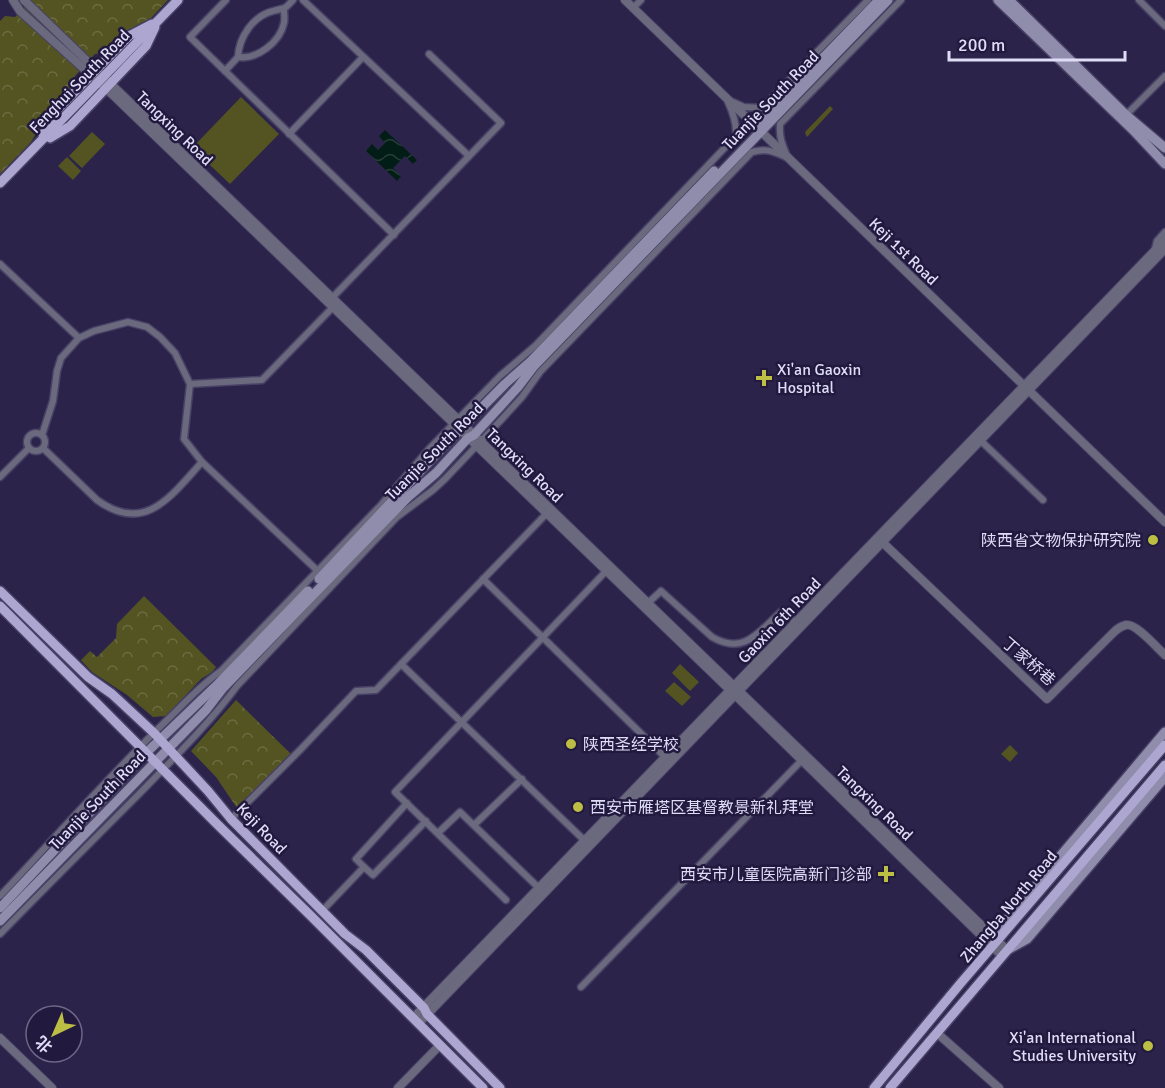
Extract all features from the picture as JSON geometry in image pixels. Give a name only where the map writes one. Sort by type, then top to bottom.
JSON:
[{"type":"main road","name":"Fenghui South Road","points":[[0,183],[178,0]]},
{"type":"main road","name":"Tuanjie South Road","points":[[0,921],[206,710],[223,688],[408,497],[475,440],[534,366],[879,0]]},
{"type":"main road","name":"Tuanjie South Road","points":[[0,908],[143,750],[219,682],[459,424],[531,361],[888,0]]},
{"type":"main road","points":[[998,0],[1124,117],[1165,148]]},
{"type":"main road","points":[[1009,0],[1124,117],[1165,164]]},
{"type":"main road","name":"Keji Road","points":[[0,591],[88,677],[112,694],[157,736],[231,819],[345,934],[366,950],[500,1088]]},
{"type":"main road","name":"Keji Road","points":[[0,606],[483,1088]]},
{"type":"main road","points":[[995,941],[1165,732]]},
{"type":"main road","name":"Zhangba North Road","points":[[874,1088],[995,941],[1165,745]]},
{"type":"main road","name":"Zhangba North Road","points":[[891,1088],[1165,765]]},
{"type":"main road","points":[[1005,953],[1027,939],[1165,777]]},
{"type":"street","name":"Tangxing Road","points":[[13,0],[20,11],[44,34],[83,69],[101,80],[334,303],[995,941]]},
{"type":"street","name":"Tangxing Road","points":[[24,0],[89,62],[101,80]]},
{"type":"street","points":[[226,0],[190,37],[394,234]]},
{"type":"street","points":[[225,71],[238,57],[238,46],[252,24],[272,11],[284,9],[293,0]]},
{"type":"street","points":[[303,0],[469,156]]},
{"type":"street","name":"Keji 1st Road","points":[[624,0],[1165,522]]},
{"type":"street","points":[[633,8],[641,0]]},
{"type":"street","points":[[727,99],[744,107],[762,108],[868,0]]},
{"type":"street","points":[[789,159],[781,142],[780,124],[901,0]]},
{"type":"street","points":[[1139,0],[1165,27]]},
{"type":"street","points":[[238,57],[255,56],[271,44],[284,25],[284,9]]},
{"type":"street","points":[[190,384],[262,380],[394,234],[501,123],[429,54]]},
{"type":"street","points":[[289,134],[363,57]]},
{"type":"street","points":[[1124,117],[1165,76]]},
{"type":"street","points":[[459,424],[500,376],[535,346],[736,136],[734,114],[727,99]]},
{"type":"street","points":[[475,440],[522,397],[540,372],[752,153],[762,149],[789,159]]},
{"type":"street","points":[[1161,252],[1157,241],[1165,232]]},
{"type":"street","name":"Gaoxin 6th Road","points":[[416,1021],[1161,252],[1165,240]]},
{"type":"street","points":[[0,264],[79,338]]},
{"type":"street","points":[[29,448],[38,451],[43,448],[45,442],[42,435],[53,401],[61,358],[79,338],[94,331],[128,322],[147,327],[176,353],[190,384],[184,439],[202,462],[320,573]]},
{"type":"street","name":"Gaoxin 6th Road","points":[[541,891],[585,841],[735,690],[795,623],[980,440],[1027,389]]},
{"type":"street","points":[[29,448],[27,442],[30,435],[36,433],[42,435]]},
{"type":"street","name":"Tuanjie South Road","points":[[0,934],[163,770],[218,712],[237,686],[392,522],[433,490],[475,440]]},
{"type":"street","points":[[980,440],[1043,500]]},
{"type":"street","points":[[0,477],[29,448]]},
{"type":"street","points":[[43,448],[105,506],[132,514],[141,513],[161,504],[202,462]]},
{"type":"street","points":[[231,819],[356,691],[376,690],[548,511]]},
{"type":"street","name":"丁家桥巷","points":[[880,540],[1047,699],[1113,633],[1125,625],[1137,628],[1165,655]]},
{"type":"street","name":"Tangxing Road","points":[[608,569],[648,603],[802,760],[995,941]]},
{"type":"street","points":[[506,900],[395,792],[608,569]]},
{"type":"street","points":[[483,579],[666,758]]},
{"type":"street","points":[[648,603],[661,591],[712,637],[729,645],[748,641],[783,610],[795,623]]},
{"type":"street","points":[[401,664],[585,841]]},
{"type":"street","name":"Tuanjie South Road","points":[[0,896],[80,809],[143,750]]},
{"type":"street","points":[[581,987],[802,760]]},
{"type":"street","points":[[474,825],[522,779]]},
{"type":"street","points":[[407,804],[356,859],[364,867],[373,875],[426,821]]},
{"type":"street","points":[[438,833],[460,812],[541,891]]},
{"type":"street","points":[[322,911],[364,867]]},
{"type":"street","points":[[995,941],[1005,953]]},
{"type":"street","points":[[937,1033],[999,1088]]},
{"type":"street","points":[[0,1038],[52,1088]]},
{"type":"street","points":[[398,1088],[440,1045]]},
{"type":"green space","points":[[31,0],[168,0],[151,18],[124,32],[104,53],[95,54],[75,76],[73,86],[52,108],[31,142],[0,174],[0,21],[5,16],[15,17]]},
{"type":"green space","points":[[241,97],[279,134],[230,184],[192,148]]},
{"type":"green space","points":[[830,106],[833,109],[807,137],[806,131]]},
{"type":"green space","points":[[92,132],[105,144],[82,168],[69,156]]},
{"type":"green space","points":[[67,157],[81,171],[73,180],[58,166]]},
{"type":"green space","points":[[144,596],[216,667],[201,679],[166,716],[153,717],[127,695],[92,672],[81,660],[90,651],[97,657],[116,638],[117,624]]},
{"type":"green space","points":[[680,664],[699,682],[690,691],[672,673]]},
{"type":"green space","points":[[674,682],[691,697],[682,706],[665,691]]},
{"type":"green space","points":[[236,700],[291,754],[237,808],[216,777],[191,751]]},
{"type":"green space","points":[[1010,745],[1018,753],[1010,762],[1001,754]]},
{"type":"water","points":[[385,130],[417,160],[413,164],[405,156],[393,168],[401,176],[397,181],[366,151],[372,144],[378,150],[385,143],[379,136]]},
{"type":"place","name":"Xi'an Gaoxin Hospital","points":[[764,378]]},
{"type":"place","name":"陕西省文物保护研究院","points":[[1153,540]]},
{"type":"place","name":"陕西圣经学校","points":[[571,744]]},
{"type":"place","name":"西安市雁塔区基督教景新礼拜堂","points":[[578,807]]},
{"type":"place","name":"西安市儿童医院高新门诊部","points":[[886,874]]},
{"type":"place","name":"Xi'an International Studies University","points":[[1148,1046]]}]
